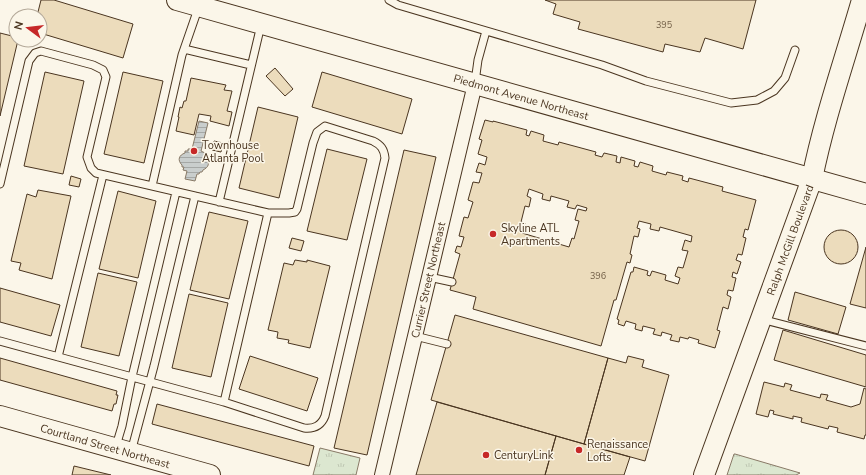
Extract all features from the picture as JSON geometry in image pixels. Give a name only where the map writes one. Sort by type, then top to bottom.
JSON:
[{"type":"main road","name":"Piedmont Avenue Northeast","points":[[177,0],[866,194]]},
{"type":"main road","name":"Ralph McGill Boulevard","points":[[704,475],[812,179],[838,79],[862,0]]},
{"type":"main road","name":"Courtland Street Northeast","points":[[0,416],[210,475]]},
{"type":"street","name":"Currier Street Northeast","points":[[382,475],[475,84]]},
{"type":"lane","points":[[389,0],[398,5],[602,65],[646,81],[731,103],[757,100],[774,91],[785,78],[795,50]]},
{"type":"lane","points":[[152,186],[184,50],[199,6]]},
{"type":"lane","points":[[219,202],[261,24]]},
{"type":"lane","points":[[475,84],[478,60],[486,31]]},
{"type":"lane","points":[[184,50],[251,65]]},
{"type":"lane","points":[[0,184],[29,61],[35,53],[41,51],[93,65],[103,70],[106,77],[87,157],[91,168],[96,173],[268,213],[289,213],[295,212],[297,209],[313,143],[318,132],[325,126],[379,143],[385,158],[329,401],[322,422],[311,428],[304,428],[224,402],[150,381],[0,341]]},
{"type":"lane","points":[[58,357],[103,175]]},
{"type":"lane","points":[[123,450],[122,426],[132,377],[176,192]]},
{"type":"lane","points":[[123,450],[150,381],[195,196]]},
{"type":"lane","points":[[224,402],[268,213]]},
{"type":"lane","points":[[429,277],[452,282]]},
{"type":"lane","points":[[761,319],[866,346]]},
{"type":"lane","points":[[415,336],[447,344]]},
{"type":"green space","points":[[320,448],[360,458],[356,475],[313,475]]},
{"type":"green space","points":[[734,454],[800,473],[796,475],[727,475]]},
{"type":"shaded area","name":"Townhouse Atlanta Pool","points":[[199,121],[208,123],[201,151],[205,153],[204,155],[206,155],[208,166],[202,172],[197,174],[195,181],[185,179],[187,171],[183,170],[184,167],[182,167],[179,160],[180,156],[185,153],[185,151],[192,149]]},
{"type":"building","points":[[41,0],[54,0],[133,24],[123,58],[48,35],[48,8],[39,8]]},
{"type":"building","points":[[545,0],[756,0],[743,49],[705,38],[700,52],[665,44],[663,52],[578,29],[580,22],[553,14],[556,4]]},
{"type":"building","points":[[0,33],[8,35],[8,48],[16,48],[0,116]]},
{"type":"building","points":[[275,68],[293,89],[285,96],[266,76]]},
{"type":"building","points":[[45,72],[84,81],[63,174],[24,166]]},
{"type":"building","points":[[123,72],[163,81],[144,163],[104,154]]},
{"type":"building","points":[[322,72],[412,99],[402,134],[312,107]]},
{"type":"building","points":[[191,78],[226,85],[224,90],[232,91],[227,111],[232,112],[229,126],[210,121],[211,116],[199,114],[194,135],[176,131],[180,107],[182,108],[184,101],[186,101]]},
{"type":"building","points":[[258,107],[298,117],[279,198],[239,188]]},
{"type":"building","name":"Skyline ATL Apartments","points":[[485,120],[493,121],[527,130],[526,135],[529,136],[531,131],[544,135],[543,141],[558,145],[559,142],[596,152],[595,155],[602,157],[604,153],[617,156],[616,162],[620,163],[621,157],[635,161],[634,166],[638,167],[640,162],[653,166],[652,171],[666,175],[667,172],[683,176],[682,180],[688,182],[689,178],[723,187],[722,191],[756,200],[748,230],[745,229],[743,237],[746,238],[742,255],[738,254],[736,260],[741,262],[737,274],[733,272],[732,277],[736,278],[733,291],[728,290],[727,295],[731,297],[728,309],[723,307],[717,330],[720,331],[715,348],[698,343],[699,340],[689,337],[688,339],[680,337],[679,342],[670,340],[672,335],[662,332],[661,336],[653,334],[655,329],[643,326],[642,331],[635,329],[636,324],[626,321],[624,326],[618,324],[619,320],[617,319],[631,272],[633,272],[634,267],[648,271],[647,275],[650,276],[652,271],[666,275],[665,280],[678,284],[680,278],[675,276],[678,267],[683,268],[688,251],[682,250],[685,240],[691,242],[692,236],[660,227],[659,231],[650,229],[651,224],[639,221],[637,228],[640,229],[638,237],[634,236],[630,254],[632,255],[630,263],[627,262],[601,346],[473,309],[476,297],[450,290],[460,254],[455,252],[457,246],[461,247],[464,237],[459,236],[464,217],[468,218],[473,202],[468,200],[473,182],[479,183],[482,173],[476,172],[479,163],[485,165],[487,157],[478,154],[482,140],[479,139]],"holes":[[[529,189],[543,194],[542,199],[550,201],[551,196],[569,201],[567,207],[575,209],[577,205],[587,208],[586,211],[578,209],[575,220],[579,221],[574,239],[572,238],[569,247],[522,233],[525,223],[521,222],[525,206],[529,207],[531,198],[527,196]]]},
{"type":"building","points":[[214,141],[223,143],[221,152],[212,150]]},
{"type":"building","points":[[327,149],[367,159],[347,240],[307,231]]},
{"type":"building","points":[[404,150],[436,157],[367,455],[334,448]]},
{"type":"building","points":[[71,176],[81,179],[79,187],[69,185]]},
{"type":"building","points":[[38,190],[71,196],[52,279],[19,270],[21,263],[11,261],[27,194],[36,197]]},
{"type":"building","points":[[118,191],[156,201],[138,278],[99,269]]},
{"type":"building","points":[[209,212],[248,221],[229,299],[190,290]]},
{"type":"building","points":[[838,230],[844,230],[853,235],[857,241],[857,253],[853,259],[844,264],[838,264],[829,259],[824,250],[824,244],[829,235]]},
{"type":"building","points":[[292,238],[304,241],[301,251],[289,248]]},
{"type":"building","points":[[866,247],[866,308],[850,304]]},
{"type":"building","points":[[295,260],[307,262],[307,260],[330,266],[310,348],[288,343],[289,340],[277,338],[278,332],[268,330],[284,263],[293,265]]},
{"type":"building","points":[[98,273],[137,282],[119,356],[81,347]]},
{"type":"building","points":[[0,288],[60,305],[51,336],[0,322]]},
{"type":"building","points":[[795,292],[846,307],[838,334],[788,320]]},
{"type":"building","points":[[189,294],[228,303],[211,377],[172,368]]},
{"type":"building","points":[[455,315],[608,358],[584,444],[431,400]]},
{"type":"building","points":[[783,330],[866,355],[866,387],[774,360]]},
{"type":"building","points":[[250,356],[318,378],[307,411],[239,389]]},
{"type":"building","points":[[628,356],[644,360],[642,367],[669,375],[645,461],[584,444],[608,358],[626,363]]},
{"type":"building","points":[[0,358],[117,391],[116,395],[118,395],[116,404],[114,404],[112,411],[0,380]]},
{"type":"building","points":[[764,382],[784,387],[785,383],[792,385],[790,390],[820,398],[821,394],[828,395],[826,400],[851,407],[860,404],[864,388],[866,389],[866,435],[864,439],[837,432],[838,428],[829,426],[828,429],[801,422],[802,418],[793,416],[793,419],[773,414],[774,411],[770,410],[768,417],[756,414]]},
{"type":"building","name":"CenturyLink","points":[[437,402],[556,436],[545,475],[416,475]]},
{"type":"building","points":[[157,404],[314,446],[309,466],[152,424]]},
{"type":"building","name":"Renaissance Lofts","points":[[556,436],[630,457],[624,475],[545,475]]},
{"type":"building","points":[[74,466],[111,475],[72,475]]},
{"type":"place","name":"Townhouse Atlanta Pool","points":[[194,151]]},
{"type":"place","name":"Skyline ATL Apartments","points":[[493,234]]},
{"type":"place","name":"Renaissance Lofts","points":[[579,450]]},
{"type":"place","name":"CenturyLink","points":[[486,455]]}]
